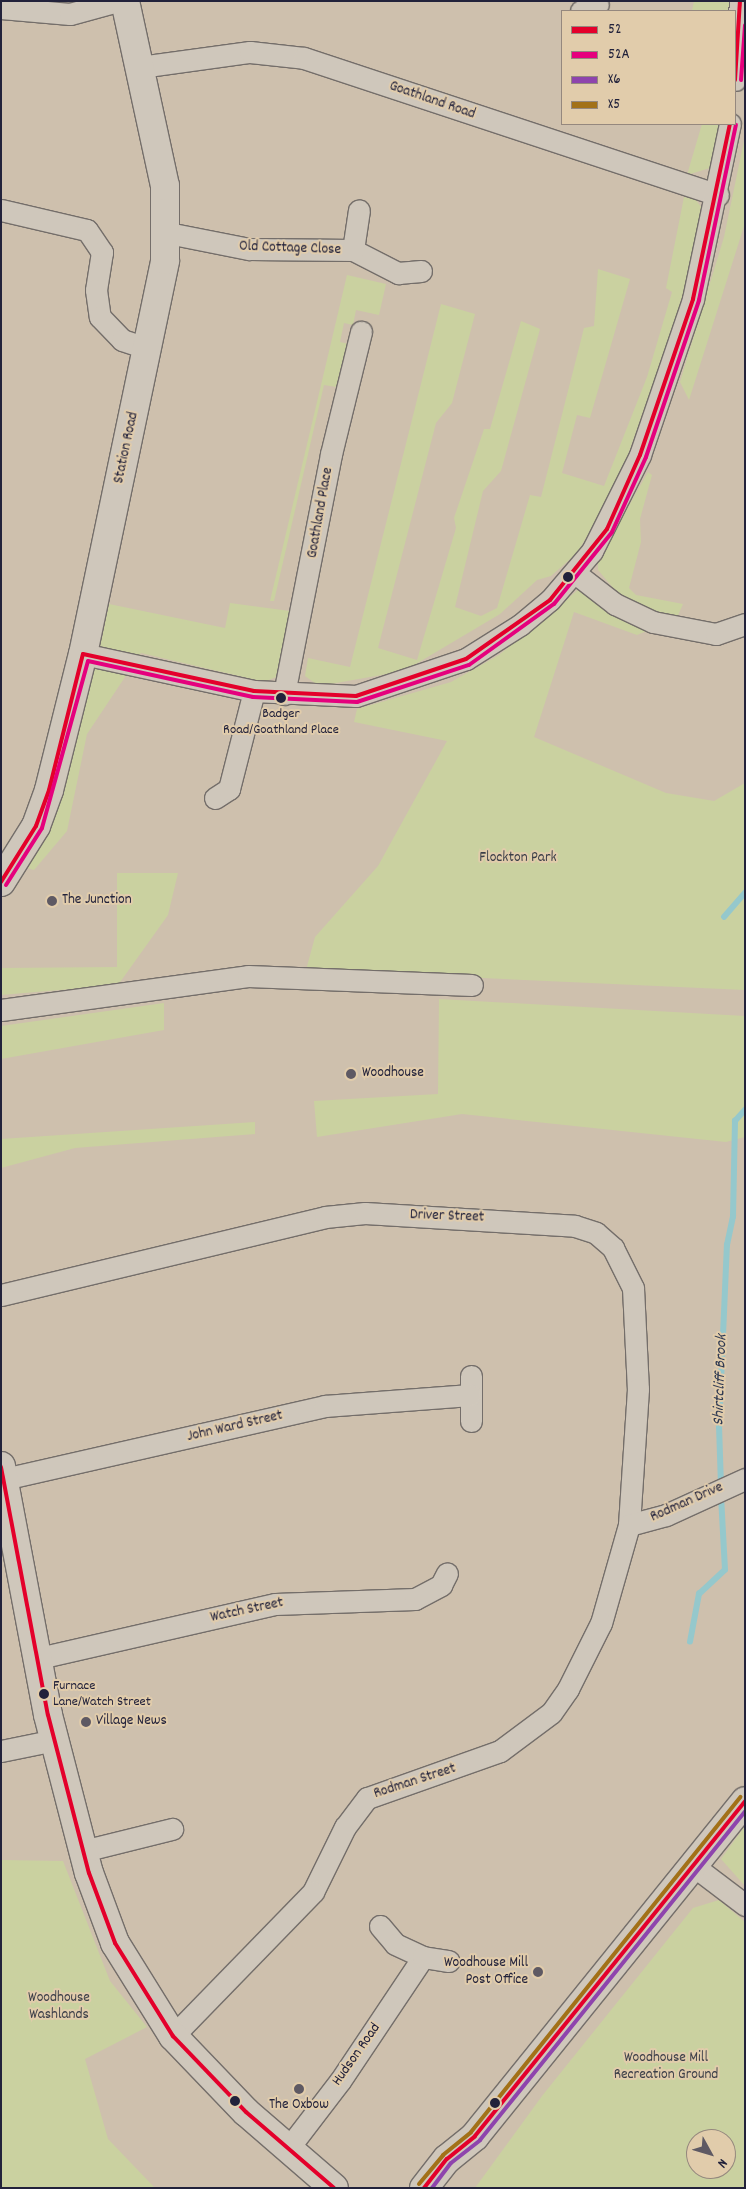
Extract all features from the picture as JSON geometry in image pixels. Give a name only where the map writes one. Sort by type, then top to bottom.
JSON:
[{"type":"main road","name":"Station Road","points":[[1,882],[36,826],[49,790],[82,654],[149,349],[168,233],[165,186],[125,1]]},
{"type":"main road","points":[[3,1473],[55,1740],[83,1851],[115,1943],[173,2036],[287,2150],[325,2184]]},
{"type":"main road","points":[[447,2188],[476,2136],[691,1864],[745,1800]]},
{"type":"main road","points":[[424,2188],[447,2159],[476,2136]]},
{"type":"street","points":[[1,8],[70,14],[118,1]]},
{"type":"street","points":[[736,53],[740,1]]},
{"type":"street","name":"Goathland Road","points":[[140,67],[250,52],[304,58],[718,195]]},
{"type":"street","points":[[82,654],[254,690],[284,694],[356,696],[458,663],[520,625],[575,574],[606,529],[640,455],[693,298],[718,195],[730,125]]},
{"type":"street","points":[[1,210],[87,230],[102,252],[96,290],[100,316],[122,340],[149,349]]},
{"type":"street","name":"Old Cottage Close","points":[[353,250],[359,210]]},
{"type":"street","name":"Old Cottage Close","points":[[168,233],[249,249],[353,250],[398,273],[421,271]]},
{"type":"street","name":"Goathland Place","points":[[284,694],[331,454],[361,332]]},
{"type":"street","points":[[575,574],[615,604],[661,624],[716,634],[745,624]]},
{"type":"street","points":[[215,798],[229,789],[254,690]]},
{"type":"street","points":[[1,1010],[248,976],[472,985]]},
{"type":"street","name":"Driver Street","points":[[1,1295],[334,1216],[536,1220],[575,1226],[596,1234],[613,1248],[633,1288],[638,1389],[628,1525]]},
{"type":"street","name":"John Ward Street","points":[[3,1473],[325,1406],[471,1386],[471,1421]]},
{"type":"street","name":"Rodman Drive","points":[[628,1525],[666,1515],[745,1478]]},
{"type":"street","name":"Rodman Street","points":[[173,2036],[313,1892],[345,1827],[366,1798],[500,1751],[551,1713],[585,1658],[601,1623],[628,1525]]},
{"type":"street","name":"Watch Street","points":[[39,1658],[275,1604],[415,1599],[441,1585],[447,1572]]},
{"type":"street","points":[[1,1751],[55,1740]]},
{"type":"street","points":[[83,1851],[172,1828]]},
{"type":"street","points":[[691,1864],[745,1905]]},
{"type":"street","points":[[380,1926],[395,1944],[423,1957],[449,1961]]},
{"type":"street","name":"Hudson Road","points":[[287,2150],[362,2050],[423,1957]]},
{"type":"green space","points":[[694,1],[730,1],[730,10],[692,10]]},
{"type":"green space","points":[[702,125],[720,125],[710,168],[687,175]]},
{"type":"green space","points":[[745,136],[745,223],[689,400],[680,382],[724,237]]},
{"type":"green space","points":[[684,197],[695,199],[702,208],[683,298],[617,486],[577,553],[551,576],[537,580],[500,614],[404,671],[319,686],[305,676],[308,658],[350,667],[441,304],[475,314],[452,403],[436,423],[378,648],[417,660],[456,528],[454,518],[484,429],[490,429],[521,321],[540,329],[501,471],[483,491],[455,607],[481,616],[497,608],[530,495],[541,497],[584,328],[594,326],[598,269],[630,279],[590,418],[577,415],[562,473],[604,486],[647,377],[672,292],[666,288]]},
{"type":"green space","points":[[347,275],[386,284],[379,315],[356,310],[353,325],[344,323],[340,342],[353,345],[343,388],[324,385],[274,601],[270,601]]},
{"type":"green space","points":[[648,472],[652,475],[640,519],[641,542],[629,588],[636,595],[683,604],[675,622],[620,596],[598,570],[598,561]]},
{"type":"green space","name":"Flockton Park","points":[[578,590],[649,630],[637,635],[574,612],[534,737],[666,793],[714,801],[745,783],[745,990],[306,970],[315,937],[378,866],[447,741],[354,722],[357,709],[451,682],[499,655]]},
{"type":"green space","points":[[230,603],[290,611],[276,677],[264,682],[141,653],[87,734],[67,831],[34,870],[24,867],[102,638],[109,604],[225,628]]},
{"type":"green space","points":[[117,873],[178,873],[168,915],[118,985],[1,995],[1,968],[117,967]]},
{"type":"green space","points":[[439,999],[745,1016],[745,1137],[726,1142],[462,1114],[317,1137],[314,1101],[438,1094]]},
{"type":"green space","points":[[164,1003],[164,1030],[1,1059],[1,1026]]},
{"type":"green space","points":[[255,1122],[255,1134],[75,1148],[1,1168],[1,1139]]},
{"type":"green space","points":[[745,1826],[745,1886],[721,1859]]},
{"type":"green space","name":"Woodhouse Washlands","points":[[1,1860],[63,1861],[110,1981],[147,2027],[85,2059],[108,2139],[155,2188],[1,2188]]},
{"type":"green space","name":"Woodhouse Mill Recreation Ground","points":[[719,1900],[745,1922],[745,2188],[475,2188],[542,2096],[693,1908]]},
{"type":"waterway","name":"Shirtcliff Brook","points":[[724,917],[745,893]]},
{"type":"waterway","name":"Shirtcliff Brook","points":[[721,1486],[719,1427],[727,1245],[733,1217],[735,1121],[745,1110]]},
{"type":"waterway","name":"Shirtcliff Brook","points":[[690,1642],[699,1594],[725,1570],[721,1495]]},
{"type":"transit line","name":"52","points":[[736,64],[740,1]]},
{"type":"transit line","name":"52A","points":[[741,80],[745,25]]},
{"type":"transit line","name":"52","points":[[1,882],[36,826],[49,790],[83,654],[254,691],[356,696],[466,659],[550,600],[607,529],[640,455],[693,299],[730,125]]},
{"type":"transit line","name":"52A","points":[[6,885],[42,828],[88,661],[253,697],[357,702],[469,665],[554,604],[612,532],[646,457],[699,300],[736,125]]},
{"type":"transit line","name":"52","points":[[1,1467],[48,1715],[89,1873],[115,1943],[173,2036],[246,2112],[334,2188]]},
{"type":"transit line","name":"X5","points":[[419,2184],[443,2155],[471,2132],[740,1797]]},
{"type":"transit line","name":"52","points":[[424,2188],[447,2159],[475,2136],[745,1801]]},
{"type":"transit line","name":"X6","points":[[432,2188],[451,2163],[480,2140],[745,1811]]},
{"type":"place","name":"Badger Road/Goathland Place","points":[[281,698]]},
{"type":"place","name":"The Junction","points":[[52,901]]},
{"type":"place","name":"Woodhouse","points":[[351,1074]]},
{"type":"place","name":"Furnace Lane/Watch Street","points":[[44,1694]]},
{"type":"place","name":"Village News","points":[[86,1722]]},
{"type":"place","name":"Woodhouse Mill Post Office","points":[[538,1972]]},
{"type":"place","name":"The Oxbow","points":[[299,2089]]}]
